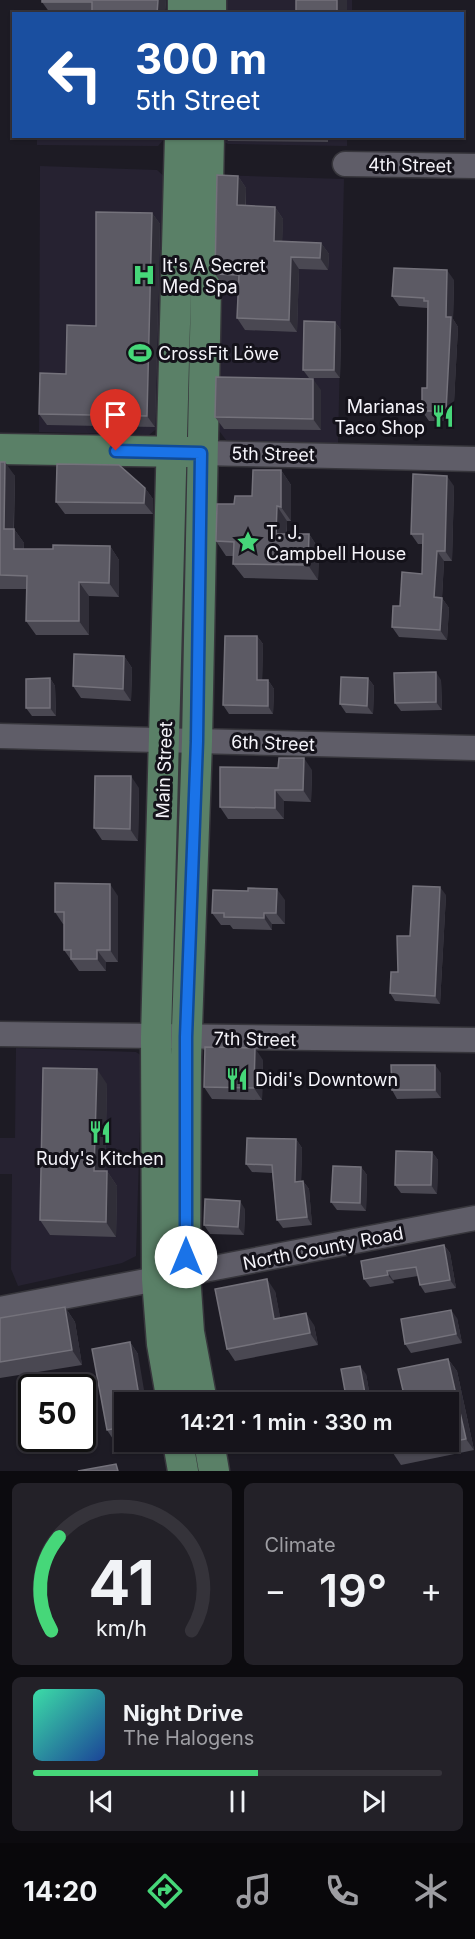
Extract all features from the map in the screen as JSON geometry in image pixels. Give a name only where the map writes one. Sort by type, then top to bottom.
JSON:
[{"type":"main road","name":"Main Street","points":[[180,138],[156,1037],[171,1277],[189,1332],[200,1392]]},
{"type":"main road","name":"Main Street","points":[[170,1392],[162,1344],[171,1277],[186,1037],[197,741],[208,138]]},
{"type":"main road","name":"5th Street","points":[[0,449],[201,453]]},
{"type":"main road","points":[[180,1452],[183,1471]]},
{"type":"main road","points":[[211,1452],[214,1471]]},
{"type":"street","name":"4th Street","points":[[345,164],[475,166]]},
{"type":"street","name":"5th Street","points":[[201,453],[475,459]]},
{"type":"street","name":"6th Street","points":[[0,736],[475,748]]},
{"type":"street","name":"7th Street","points":[[0,1034],[475,1040]]},
{"type":"street","name":"North County Road","points":[[0,1309],[475,1218]]},
{"type":"shaded area","points":[[224,0],[352,0],[352,12],[224,12]]},
{"type":"shaded area","points":[[37,138],[165,138],[158,146],[37,145]]},
{"type":"shaded area","points":[[220,138],[347,138],[347,146],[228,144]]},
{"type":"shaded area","points":[[40,166],[157,170],[167,179],[160,426],[149,435],[39,432]]},
{"type":"shaded area","points":[[218,175],[344,179],[338,444],[226,440],[214,424]]},
{"type":"shaded area","points":[[16,1048],[136,1052],[142,1056],[136,1256],[122,1263],[18,1286],[11,1269],[12,1174],[0,1174],[0,1138],[15,1138]]},
{"type":"building","points":[[42,0],[158,0],[157,12],[92,12],[92,2],[42,2]]},
{"type":"building","points":[[296,0],[337,0],[337,12],[296,12]]},
{"type":"building","points":[[217,175],[238,176],[237,205],[275,207],[274,241],[321,243],[320,258],[291,257],[289,320],[237,318],[239,275],[215,274]]},
{"type":"building","points":[[96,212],[152,213],[147,416],[39,414],[40,373],[66,374],[67,325],[96,326]]},
{"type":"building","points":[[394,268],[447,270],[446,317],[451,317],[446,411],[422,411],[422,388],[427,388],[428,301],[424,301],[424,298],[392,296]]},
{"type":"building","points":[[304,321],[335,322],[334,370],[303,370]]},
{"type":"building","points":[[216,377],[313,379],[313,419],[215,417]]},
{"type":"building","points":[[0,462],[5,462],[4,529],[14,529],[14,549],[53,549],[53,545],[110,546],[109,583],[79,582],[79,621],[26,621],[27,576],[0,575]]},
{"type":"building","points":[[57,464],[119,465],[145,488],[144,503],[56,502]]},
{"type":"building","points":[[253,470],[281,470],[281,507],[277,506],[276,534],[309,534],[308,565],[233,564],[234,542],[216,541],[217,504],[234,504],[235,496],[252,496]]},
{"type":"building","points":[[413,474],[447,476],[445,551],[437,551],[434,597],[442,598],[440,630],[392,627],[393,606],[400,606],[402,572],[422,574],[423,534],[411,534]]},
{"type":"building","points":[[225,636],[257,636],[257,680],[268,680],[268,706],[223,705]]},
{"type":"building","points":[[74,654],[124,656],[123,689],[73,686]]},
{"type":"building","points":[[436,672],[436,702],[395,703],[394,673]]},
{"type":"building","points":[[341,677],[368,678],[367,706],[340,704]]},
{"type":"building","points":[[50,678],[50,708],[26,708],[26,679]]},
{"type":"building","points":[[279,758],[304,758],[303,790],[275,790],[275,808],[220,807],[220,767],[278,768]]},
{"type":"building","points":[[95,776],[131,776],[130,829],[94,828]]},
{"type":"building","points":[[55,883],[110,884],[110,950],[97,950],[97,959],[71,959],[71,950],[64,950],[64,912],[55,912]]},
{"type":"building","points":[[413,886],[440,887],[435,996],[390,993],[391,972],[398,972],[397,936],[410,936]]},
{"type":"building","points":[[248,888],[277,889],[276,913],[264,913],[264,918],[224,917],[224,913],[212,913],[213,890],[248,891]]},
{"type":"building","points":[[205,1047],[255,1048],[254,1088],[204,1087]]},
{"type":"building","points":[[391,1065],[435,1065],[435,1090],[392,1090]]},
{"type":"building","points":[[43,1068],[97,1069],[94,1171],[107,1171],[106,1222],[40,1220]]},
{"type":"building","points":[[247,1138],[296,1139],[295,1182],[303,1181],[307,1217],[277,1220],[272,1165],[246,1164]]},
{"type":"building","points":[[396,1151],[432,1152],[431,1185],[395,1185]]},
{"type":"building","points":[[333,1166],[361,1167],[360,1203],[331,1202]]},
{"type":"building","points":[[205,1199],[240,1201],[238,1227],[204,1225]]},
{"type":"building","points":[[444,1245],[450,1280],[420,1285],[416,1267],[387,1271],[388,1275],[364,1279],[361,1261]]},
{"type":"building","points":[[267,1279],[274,1319],[306,1313],[310,1333],[227,1349],[215,1289]]},
{"type":"building","points":[[65,1307],[72,1350],[0,1362],[0,1318]]},
{"type":"building","points":[[451,1310],[456,1334],[405,1344],[401,1319]]},
{"type":"building","points":[[130,1342],[138,1392],[114,1392],[114,1429],[107,1430],[92,1349]]},
{"type":"building","points":[[448,1359],[455,1392],[403,1392],[398,1369]]},
{"type":"building","points":[[360,1366],[365,1392],[345,1392],[341,1369]]},
{"type":"building","points":[[459,1408],[466,1439],[459,1440]]},
{"type":"building","points":[[116,1464],[118,1471],[78,1471]]},
{"type":"place","name":"It's A Secret Med Spa","points":[[144,275]]},
{"type":"place","name":"CrossFit Löwe","points":[[140,353]]},
{"type":"place","name":"Marianas Taco Shop","points":[[443,416]]},
{"type":"place","name":"T. J. Campbell House","points":[[248,542]]},
{"type":"place","name":"Didi's Downtown","points":[[237,1079]]},
{"type":"place","name":"Rudy's Kitchen","points":[[100,1132]]},
{"type":"route","points":[[116,451],[201,453],[197,741],[186,1037],[186,1257]]}]
